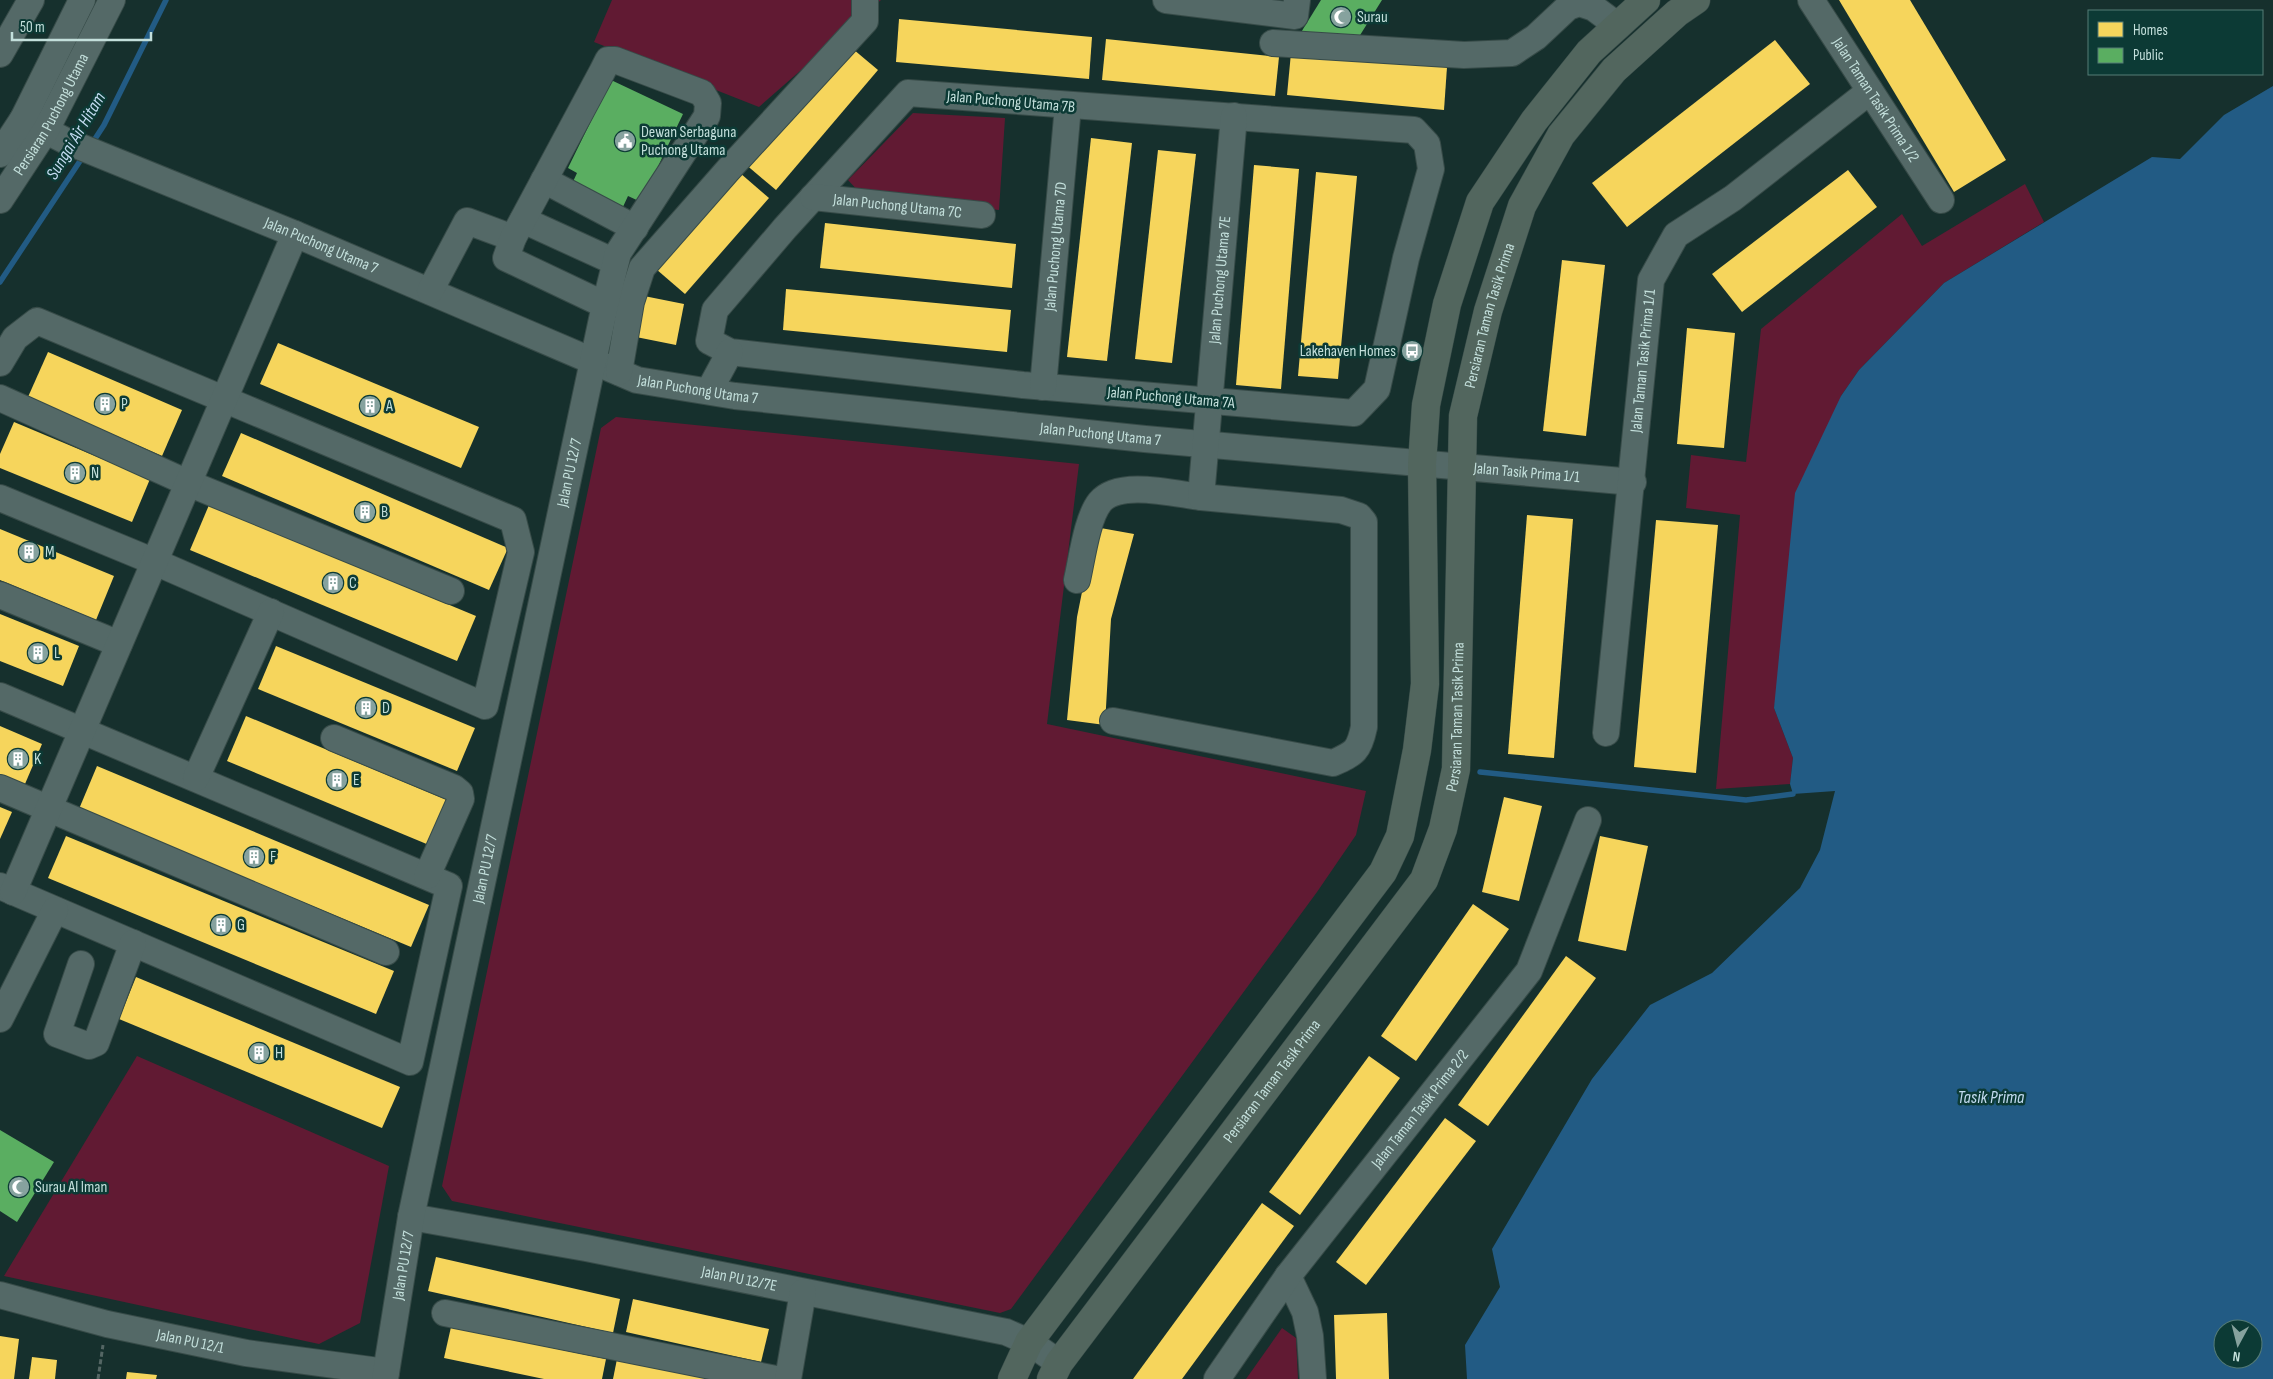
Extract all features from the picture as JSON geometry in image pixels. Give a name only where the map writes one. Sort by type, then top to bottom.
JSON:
[{"type":"main road","name":"Persiaran Taman Tasik Prima","points":[[1012,1379],[1029,1342],[1383,872],[1396,845],[1400,836],[1417,750],[1425,684],[1422,464],[1426,405],[1447,304],[1480,202],[1534,121],[1589,52],[1646,0]]},
{"type":"main road","name":"Persiaran Taman Tasik Prima","points":[[1055,1371],[1424,880],[1443,829],[1456,769],[1463,416],[1483,330],[1522,206],[1561,135],[1614,70],[1677,14],[1696,0]]},
{"type":"street","name":"Persiaran Puchong Utama","points":[[0,154],[23,120],[82,0]]},
{"type":"street","name":"Persiaran Puchong Utama","points":[[0,200],[56,135],[112,0]]},
{"type":"street","points":[[619,372],[631,302],[642,268],[734,163],[864,21],[865,0]]},
{"type":"street","points":[[1166,0],[1295,16],[1297,0]]},
{"type":"street","name":"Jalan Taman Tasik Prima 1/2","points":[[1811,0],[1941,200]]},
{"type":"street","points":[[0,54],[25,3]]},
{"type":"street","points":[[1273,44],[1464,54],[1512,53],[1536,37],[1568,7],[1579,3],[1594,8],[1618,26]]},
{"type":"street","name":"Jalan PU 12/7","points":[[385,1376],[410,1217],[604,305],[618,253],[707,116],[708,103],[702,93],[615,60],[608,60],[544,180]]},
{"type":"street","name":"Jalan Taman Tasik Prima 1/1","points":[[1606,733],[1633,482],[1652,280],[1676,235],[1733,198],[1870,91]]},
{"type":"street","name":"Jalan Puchong Utama 7B","points":[[730,352],[709,341],[715,310],[813,197],[908,93],[1414,130],[1427,144],[1431,169]]},
{"type":"street","name":"Jalan Puchong Utama 7D","points":[[1043,387],[1068,106]]},
{"type":"street","name":"Jalan Puchong Utama 7E","points":[[1201,497],[1234,116]]},
{"type":"street","name":"Jalan Puchong Utama 7","points":[[23,120],[108,158],[295,234],[637,380],[709,391],[1205,445],[1422,464]]},
{"type":"street","name":"Jalan Puchong Utama 7A","points":[[730,352],[1043,387],[1354,413],[1377,389],[1406,258],[1431,169]]},
{"type":"street","points":[[604,305],[506,258],[518,229],[544,180],[635,228]]},
{"type":"street","name":"Jalan Puchong Utama 7C","points":[[813,197],[982,215]]},
{"type":"street","points":[[430,291],[467,221],[518,229],[615,262]]},
{"type":"street","points":[[0,696],[83,730],[449,886],[410,1062],[7,889],[49,808],[83,730],[119,644],[155,562],[224,398],[295,234]]},
{"type":"street","points":[[0,363],[15,338],[37,321],[513,520],[521,552],[486,706],[155,562],[0,498]]},
{"type":"street","points":[[709,391],[730,352]]},
{"type":"street","points":[[0,398],[188,482],[451,591]]},
{"type":"street","name":"Jalan Tasik Prima 1/1","points":[[1422,464],[1633,482]]},
{"type":"street","points":[[1077,580],[1092,518],[1101,501],[1120,490],[1143,490],[1340,510],[1360,516],[1364,522],[1364,727],[1361,742],[1356,751],[1333,763],[1114,721]]},
{"type":"street","points":[[0,595],[119,644]]},
{"type":"street","points":[[196,778],[271,612]]},
{"type":"street","points":[[334,738],[454,788],[460,793],[461,798],[427,876]]},
{"type":"street","points":[[0,788],[386,952]]},
{"type":"street","name":"Jalan Taman Tasik Prima 2/2","points":[[1218,1379],[1288,1276],[1529,971],[1588,820]]},
{"type":"street","points":[[0,1019],[55,910]]},
{"type":"street","points":[[81,964],[57,1034],[88,1046],[96,1043],[133,943]]},
{"type":"street","name":"Jalan PU 12/7E","points":[[410,1217],[586,1248],[1006,1332],[1029,1342],[1055,1371]]},
{"type":"street","points":[[1288,1276],[1305,1312],[1310,1336],[1313,1379]]},
{"type":"street","points":[[788,1379],[803,1292]]},
{"type":"street","name":"Jalan PU 12/1","points":[[0,1295],[107,1324],[246,1353],[385,1376]]},
{"type":"street","points":[[445,1313],[776,1379]]},
{"type":"path","points":[[98,1379],[107,1324]]},
{"type":"shaded area","points":[[612,0],[881,0],[759,107],[594,42]]},
{"type":"shaded area","points":[[913,113],[1005,118],[999,210],[860,193],[848,180]]},
{"type":"shaded area","points":[[2025,184],[2044,222],[1944,283],[1859,370],[1841,396],[1774,708],[1793,758],[1790,784],[1716,789],[1740,515],[1686,508],[1691,455],[1746,462],[1761,329],[1902,214],[1922,246]]},
{"type":"shaded area","points":[[616,417],[1079,464],[1047,724],[1366,791],[1356,835],[1317,892],[1011,1309],[1000,1313],[452,1201],[442,1186],[601,428]]},
{"type":"shaded area","points":[[137,1056],[389,1166],[360,1323],[319,1344],[4,1276]]},
{"type":"shaded area","points":[[1282,1328],[1296,1338],[1298,1379],[1246,1379]]},
{"type":"water","name":"Tasik Prima","points":[[2273,86],[2273,1379],[1467,1379],[1465,1345],[1500,1287],[1492,1249],[1592,1079],[1650,1005],[1712,973],[1800,888],[1820,850],[1835,791],[1793,794],[1790,784],[1793,758],[1774,708],[1795,493],[1841,396],[1859,370],[1944,283],[2152,157],[2180,159],[2224,115]]},
{"type":"building: Homes","points":[[1839,0],[1910,0],[2006,160],[1954,192]]},
{"type":"building: Homes","points":[[899,19],[1092,37],[1089,79],[896,62]]},
{"type":"building: Homes","points":[[1106,39],[1279,57],[1275,96],[1102,80]]},
{"type":"building: Homes","points":[[1775,40],[1810,84],[1627,227],[1592,183]]},
{"type":"building: Homes","points":[[847,44],[878,70],[776,190],[744,163]]},
{"type":"building: Homes","points":[[1291,53],[1447,67],[1444,110],[1287,95]]},
{"type":"building: Homes","points":[[1091,138],[1132,143],[1107,361],[1067,357]]},
{"type":"building: Homes","points":[[1158,150],[1196,154],[1172,363],[1135,359]]},
{"type":"building: Homes","points":[[1254,165],[1299,169],[1281,389],[1236,385]]},
{"type":"building: Homes","points":[[1848,170],[1877,207],[1742,312],[1712,274]]},
{"type":"building: Homes","points":[[1316,172],[1357,176],[1338,379],[1298,376]]},
{"type":"building: Homes","points":[[740,173],[769,198],[685,294],[656,269]]},
{"type":"building: Homes","points":[[825,223],[1016,244],[1012,288],[820,268]]},
{"type":"building: Homes","points":[[1562,260],[1605,265],[1586,436],[1543,431]]},
{"type":"building: Homes","points":[[786,289],[1011,310],[1007,352],[783,330]]},
{"type":"building: Homes","points":[[639,295],[684,304],[676,345],[631,336]]},
{"type":"building: Homes","points":[[1687,328],[1735,333],[1724,448],[1677,444]]},
{"type":"building: Homes","name":"A","points":[[278,343],[479,427],[461,468],[260,384]]},
{"type":"building: Homes","name":"P","points":[[48,352],[182,410],[162,456],[28,397]]},
{"type":"building: Homes","name":"N","points":[[14,422],[150,479],[132,522],[0,468],[0,454]]},
{"type":"building: Homes","name":"B","points":[[241,433],[508,548],[489,590],[222,476]]},
{"type":"building: Homes","name":"C","points":[[209,505],[476,616],[457,661],[190,550]]},
{"type":"building: Homes","points":[[1527,515],[1573,519],[1554,758],[1508,754]]},
{"type":"building: Homes","points":[[1656,520],[1718,525],[1696,773],[1634,767]]},
{"type":"building: Homes","points":[[1095,527],[1134,534],[1111,619],[1105,725],[1067,720],[1077,617]]},
{"type":"building: Homes","name":"M","points":[[0,529],[114,576],[96,620],[0,580]]},
{"type":"building: Homes","name":"L","points":[[0,614],[79,646],[63,686],[0,661]]},
{"type":"building: Homes","name":"D","points":[[276,646],[475,728],[457,771],[258,689]]},
{"type":"building: Homes","name":"E","points":[[246,716],[447,800],[429,845],[227,761]]},
{"type":"building: Homes","name":"K","points":[[0,726],[42,744],[25,784],[0,774]]},
{"type":"building: Homes","name":"F","points":[[97,766],[429,905],[411,947],[79,809]]},
{"type":"building: Homes","points":[[1504,797],[1542,806],[1519,901],[1482,892]]},
{"type":"building: Homes","points":[[0,807],[12,812],[0,839]]},
{"type":"building: Homes","name":"G","points":[[66,836],[394,971],[376,1014],[48,878]]},
{"type":"building: Homes","points":[[1600,836],[1648,846],[1626,951],[1578,941]]},
{"type":"building: Homes","points":[[1473,904],[1509,929],[1416,1061],[1381,1036]]},
{"type":"building: Homes","points":[[1566,956],[1596,978],[1488,1126],[1458,1105]]},
{"type":"building: Homes","name":"H","points":[[136,977],[400,1087],[382,1128],[119,1019]]},
{"type":"building: Homes","points":[[1369,1056],[1400,1078],[1300,1215],[1269,1192]]},
{"type":"building: Homes","points":[[1445,1118],[1476,1141],[1366,1285],[1336,1262]]},
{"type":"building: Homes","points":[[1262,1203],[1294,1226],[1182,1379],[1133,1379]]},
{"type":"building: Homes","points":[[436,1257],[620,1299],[613,1333],[428,1291]]},
{"type":"building: Homes","points":[[633,1299],[769,1329],[761,1362],[626,1332]]},
{"type":"building: Homes","points":[[1387,1313],[1389,1379],[1336,1379],[1334,1315]]},
{"type":"building: Homes","points":[[451,1327],[606,1359],[602,1379],[544,1379],[444,1358]]},
{"type":"building: Homes","points":[[0,1336],[19,1339],[14,1379],[0,1379]]},
{"type":"building: Homes","points":[[32,1357],[57,1360],[55,1379],[29,1379]]},
{"type":"building: Homes","points":[[617,1359],[706,1378],[706,1379],[613,1379]]},
{"type":"building: Homes","points":[[127,1372],[157,1375],[156,1379],[126,1379]]},
{"type":"building: Public","name":"Surau","points":[[1321,0],[1382,0],[1357,40],[1300,34]]},
{"type":"building: Public","name":"Dewan Serbaguna Puchong Utama","points":[[611,80],[683,114],[641,202],[628,196],[622,209],[571,186],[577,173],[568,168]]},
{"type":"building: Public","name":"Surau Al Iman","points":[[0,1130],[54,1162],[17,1222],[0,1211]]},
{"type":"waterway","name":"Sungai Air Hitam","points":[[91,145],[104,125],[166,0]]},
{"type":"waterway","name":"Sungai Air Hitam","points":[[0,282],[84,155]]},
{"type":"waterway","points":[[1480,772],[1746,800],[1793,794]]},
{"type":"place","name":"Surau","points":[[1341,17]]},
{"type":"place","name":"Dewan Serbaguna Puchong Utama","points":[[625,141]]},
{"type":"place","name":"Lakehaven Homes","points":[[1412,351]]},
{"type":"place","name":"P","points":[[105,404]]},
{"type":"place","name":"A","points":[[370,406]]},
{"type":"place","name":"N","points":[[75,473]]},
{"type":"place","name":"B","points":[[365,512]]},
{"type":"place","name":"M","points":[[29,552]]},
{"type":"place","name":"C","points":[[333,583]]},
{"type":"place","name":"L","points":[[38,653]]},
{"type":"place","name":"D","points":[[366,708]]},
{"type":"place","name":"K","points":[[18,759]]},
{"type":"place","name":"E","points":[[337,780]]},
{"type":"place","name":"F","points":[[254,857]]},
{"type":"place","name":"G","points":[[221,925]]},
{"type":"place","name":"H","points":[[259,1053]]},
{"type":"place","name":"Surau Al Iman","points":[[19,1187]]}]
